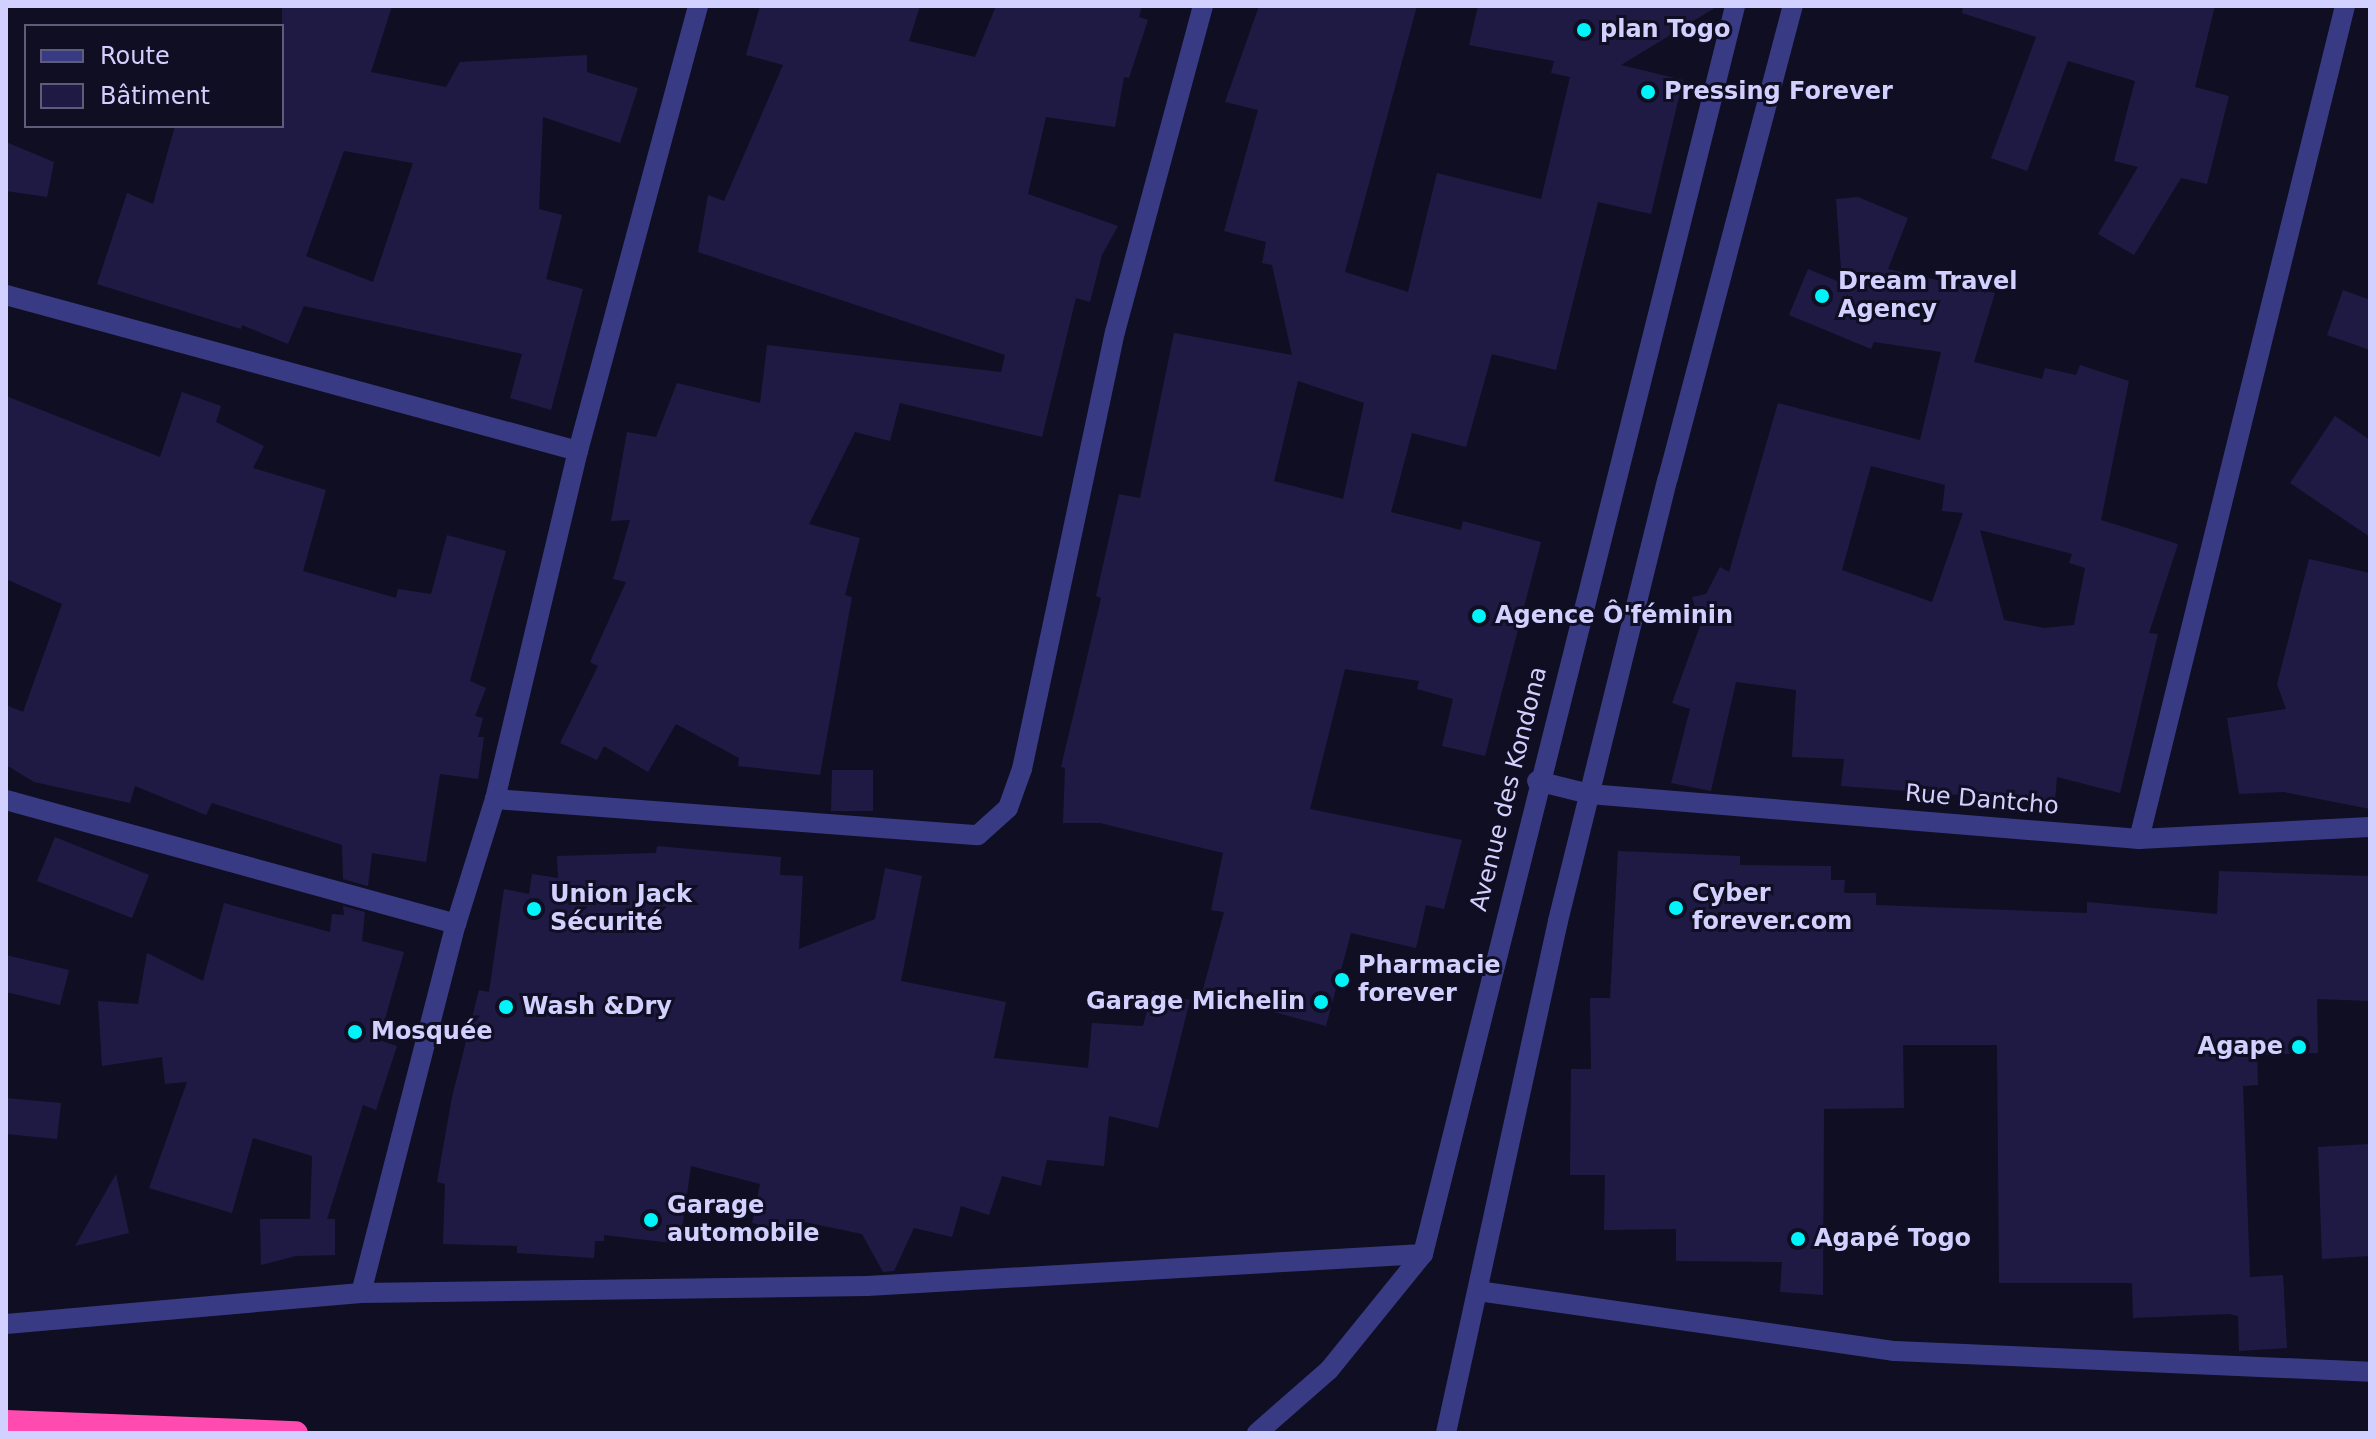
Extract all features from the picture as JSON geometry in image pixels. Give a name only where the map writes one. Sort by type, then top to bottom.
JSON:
[{"type":"highway","points":[[6,1422],[296,1433]]},
{"type":"street","points":[[361,1293],[456,924],[495,799],[578,451],[698,6]]},
{"type":"street","points":[[495,799],[978,835],[1008,808],[1022,769],[1115,332],[1203,6]]},
{"type":"street","name":"Avenue des Kondona","points":[[1257,1433],[1290,1409],[1329,1370],[1423,1254],[1537,781],[1735,6]]},
{"type":"street","points":[[1446,1433],[1589,794],[1793,6]]},
{"type":"street","points":[[2139,839],[2345,6]]},
{"type":"street","points":[[6,295],[578,451]]},
{"type":"street","name":"Rue Dantcho","points":[[1537,781],[1589,794],[2139,839],[2370,827]]},
{"type":"street","points":[[6,800],[456,924]]},
{"type":"street","points":[[6,1324],[361,1293],[867,1286],[1423,1254]]},
{"type":"street","points":[[1478,1291],[1895,1351],[2370,1372]]},
{"type":"building","points":[[282,6],[392,6],[371,72],[446,87],[460,62],[587,55],[587,72],[638,88],[620,143],[543,117],[539,209],[562,215],[546,279],[583,289],[551,410],[510,398],[522,354],[304,306],[288,344],[242,325],[241,329],[97,284],[127,193],[153,204],[174,128],[284,128]],"holes":[[[344,151],[413,163],[373,282],[306,256]]]},
{"type":"building","points":[[760,6],[920,6],[909,41],[975,57],[996,6],[1142,6],[1139,17],[1148,20],[1129,78],[1124,77],[1115,127],[1046,117],[1028,194],[1118,226],[1102,255],[1090,302],[1076,298],[1042,437],[900,403],[890,441],[855,432],[809,524],[860,538],[845,595],[852,597],[820,775],[738,766],[739,758],[676,724],[648,772],[604,746],[597,760],[560,743],[598,666],[590,662],[626,582],[613,579],[630,520],[611,521],[627,432],[656,437],[677,383],[760,403],[767,345],[1001,372],[1005,355],[698,252],[708,195],[724,201],[783,65],[746,55]]},
{"type":"building","points":[[1259,6],[1417,6],[1345,272],[1408,292],[1437,173],[1541,199],[1570,77],[1551,73],[1554,61],[1469,45],[1478,6],[1718,6],[1621,65],[1683,80],[1651,214],[1598,202],[1556,370],[1492,354],[1466,447],[1412,433],[1391,512],[1461,530],[1463,521],[1541,542],[1485,756],[1442,746],[1453,699],[1417,689],[1419,681],[1345,669],[1310,809],[1462,840],[1444,909],[1426,905],[1416,948],[1351,933],[1326,1026],[1202,993],[1224,912],[1211,910],[1223,853],[1100,823],[1063,823],[1065,768],[1061,767],[1101,598],[1096,596],[1119,494],[1140,498],[1174,333],[1292,355],[1272,265],[1262,263],[1266,242],[1224,231],[1258,110],[1225,102]],"holes":[[[1298,381],[1364,403],[1343,499],[1274,481]]]},
{"type":"building","points":[[1963,6],[2215,6],[2195,87],[2229,96],[2207,184],[2181,178],[2134,255],[2098,234],[2138,167],[2114,161],[2135,81],[2068,61],[2027,171],[1991,158],[2036,37],[1962,13]]},
{"type":"building","points":[[6,142],[54,162],[47,197],[6,191]]},
{"type":"building","points":[[1858,197],[1908,218],[1888,269],[1995,293],[1974,362],[2042,379],[2045,368],[2076,375],[2080,365],[2129,381],[2101,520],[2178,544],[2149,633],[2158,634],[2120,793],[2057,777],[2055,802],[1841,786],[1844,759],[1792,757],[1796,690],[1736,682],[1711,791],[1671,783],[1690,709],[1672,703],[1700,626],[1692,597],[1706,594],[1720,567],[1729,572],[1778,403],[1920,440],[1941,352],[1874,342],[1871,349],[1789,315],[1808,269],[1842,283],[1836,199]],"holes":[[[1871,466],[1945,485],[1942,511],[1963,513],[1932,602],[1842,570]],[[1980,530],[2072,554],[2069,563],[2085,568],[2074,625],[2044,628],[2004,620]]]},
{"type":"building","points":[[2343,290],[2370,300],[2370,350],[2327,335]]},
{"type":"building","points":[[182,392],[221,406],[216,422],[264,446],[253,468],[326,490],[303,571],[396,598],[398,589],[431,594],[447,535],[506,551],[470,681],[486,688],[475,716],[483,718],[478,737],[484,737],[478,779],[440,774],[426,862],[372,853],[368,886],[343,879],[342,845],[212,803],[206,815],[135,786],[130,803],[34,782],[6,765],[6,705],[23,712],[62,604],[6,579],[6,396],[160,457]]},
{"type":"building","points":[[2335,416],[2370,440],[2370,537],[2290,483]]},
{"type":"building","points":[[2309,559],[2370,573],[2370,809],[2284,792],[2239,794],[2227,718],[2286,709],[2277,684]]},
{"type":"building","points":[[832,770],[873,770],[873,811],[831,811]]},
{"type":"building","points":[[55,837],[149,875],[132,918],[37,881]]},
{"type":"building","points":[[657,846],[781,857],[780,875],[803,876],[799,949],[875,919],[885,868],[922,876],[901,981],[1006,1002],[994,1058],[1088,1068],[1092,1023],[1143,1026],[1152,991],[1190,1000],[1158,1128],[1109,1116],[1104,1166],[1047,1160],[1041,1186],[1002,1176],[989,1215],[961,1206],[952,1237],[914,1228],[894,1271],[883,1272],[862,1234],[795,1220],[792,1232],[752,1223],[760,1184],[691,1166],[680,1244],[604,1235],[604,1241],[595,1241],[594,1258],[517,1253],[517,1246],[443,1244],[445,1184],[437,1182],[452,1097],[479,990],[489,992],[504,889],[529,894],[532,874],[558,878],[557,856],[656,853]]},
{"type":"building","points":[[1618,851],[1740,856],[1740,865],[1831,866],[1831,880],[1845,880],[1844,893],[1876,893],[1876,905],[2087,913],[2087,902],[2217,914],[2219,871],[2370,876],[2370,1001],[2317,999],[2318,1053],[2257,1055],[2258,1085],[2243,1086],[2250,1277],[2283,1275],[2287,1348],[2239,1351],[2238,1316],[2229,1314],[2133,1318],[2132,1283],[1999,1283],[1997,1045],[1903,1045],[1904,1108],[1824,1109],[1823,1295],[1780,1292],[1782,1262],[1676,1261],[1676,1229],[1604,1230],[1605,1175],[1570,1175],[1571,1069],[1591,1069],[1590,998],[1610,998]]},
{"type":"building","points":[[224,903],[330,932],[332,914],[344,915],[343,906],[365,912],[362,941],[404,952],[379,1040],[397,1046],[376,1110],[363,1105],[327,1219],[335,1219],[335,1255],[296,1256],[261,1265],[260,1219],[310,1219],[312,1156],[253,1138],[232,1213],[149,1188],[187,1082],[165,1084],[162,1057],[102,1066],[98,1001],[138,1004],[147,953],[203,981]]},
{"type":"building","points":[[6,955],[69,970],[60,1005],[6,992]]},
{"type":"building","points":[[6,1098],[61,1103],[57,1139],[6,1134]]},
{"type":"building","points":[[2370,1144],[2370,1256],[2322,1259],[2318,1147]]},
{"type":"building","points":[[116,1174],[129,1233],[75,1246]]},
{"type":"place","name":"plan Togo","points":[[1584,30]]},
{"type":"place","name":"Pressing Forever","points":[[1648,92]]},
{"type":"place","name":"Dream Travel Agency","points":[[1822,296]]},
{"type":"place","name":"Agence Ô'féminin","points":[[1479,616]]},
{"type":"place","name":"Cyber forever.com","points":[[1676,908]]},
{"type":"place","name":"Union Jack Sécurité","points":[[534,909]]},
{"type":"place","name":"Pharmacie forever","points":[[1342,980]]},
{"type":"place","name":"Garage Michelin","points":[[1321,1002]]},
{"type":"place","name":"Wash &Dry","points":[[506,1007]]},
{"type":"place","name":"Mosquée","points":[[355,1032]]},
{"type":"place","name":"Agape","points":[[2299,1047]]},
{"type":"place","name":"Garage automobile","points":[[651,1220]]},
{"type":"place","name":"Agapé Togo","points":[[1798,1239]]}]
